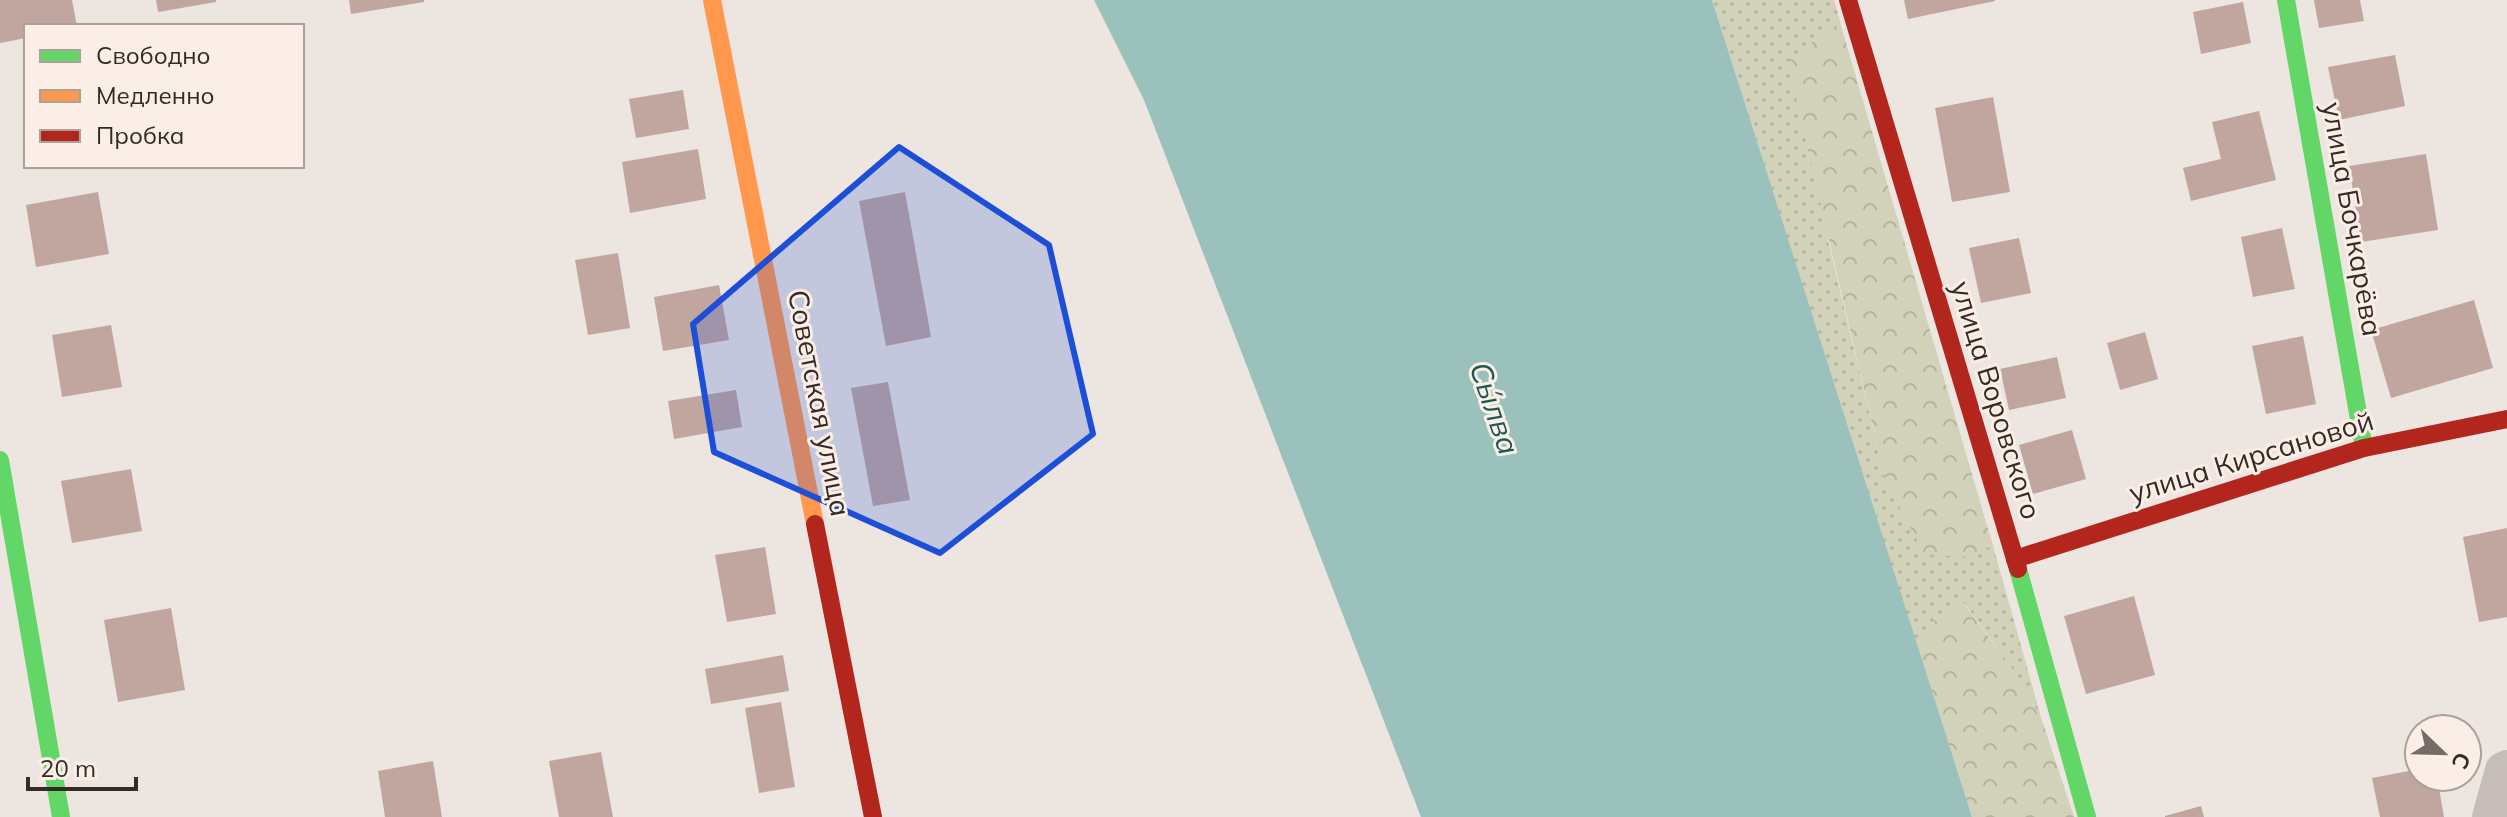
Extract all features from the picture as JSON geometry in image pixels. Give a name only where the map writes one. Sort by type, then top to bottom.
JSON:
[{"type":"street","name":"Советская улица","points":[[712,0],[873,817]]},
{"type":"street","name":"улица Воровского","points":[[1848,0],[2015,559],[2087,817]]},
{"type":"street","name":"улица Бочкарёва","points":[[2286,0],[2364,448]]},
{"type":"street","name":"улица Кирсановой","points":[[2015,559],[2364,448],[2507,419]]},
{"type":"street","points":[[0,460],[61,817]]},
{"type":"street","points":[[2490,817],[2503,770],[2507,768]]},
{"type":"highlighted area","points":[[899,147],[1049,245],[1093,434],[940,553],[714,452],[693,324]]},
{"type":"green space","points":[[1712,0],[1834,0],[1840,21],[1828,240],[1885,479],[1993,546],[2041,717],[2009,664],[1964,603],[1934,621],[1917,647]]},
{"type":"green space","points":[[1840,22],[1993,546],[1963,557],[1924,554],[1885,479],[1787,61]]},
{"type":"green space","points":[[1963,603],[2009,664],[2041,717],[2074,817],[1972,817],[1917,647],[1934,621]]},
{"type":"water","name":"Сы́лва","points":[[1094,0],[1712,0],[1972,817],[1421,817],[1144,100]]},
{"type":"building","points":[[0,0],[72,0],[77,24],[24,24],[24,38],[0,43]]},
{"type":"building","points":[[156,0],[216,0],[216,2],[158,12]]},
{"type":"building","points":[[349,0],[424,0],[424,2],[351,14]]},
{"type":"building","points":[[1904,0],[1995,0],[1995,1],[1908,19]]},
{"type":"building","points":[[2314,0],[2360,0],[2364,21],[2319,28]]},
{"type":"building","points":[[2243,2],[2251,43],[2201,54],[2193,12]]},
{"type":"building","points":[[2395,55],[2405,106],[2339,120],[2328,67]]},
{"type":"building","points":[[683,90],[689,129],[636,138],[629,99]]},
{"type":"building","points":[[1993,97],[2010,192],[1952,202],[1935,108]]},
{"type":"building","points":[[2259,111],[2276,180],[2191,201],[2183,168],[2221,159],[2212,122]]},
{"type":"building","points":[[698,149],[706,199],[630,213],[622,162]]},
{"type":"building","points":[[2426,154],[2438,230],[2361,242],[2349,166]]},
{"type":"building","points":[[98,192],[109,254],[36,267],[26,205]]},
{"type":"building","points":[[905,192],[931,337],[886,346],[859,201]]},
{"type":"building","points":[[2282,228],[2295,289],[2253,297],[2241,237]]},
{"type":"building","points":[[2019,238],[2031,293],[1981,303],[1969,248]]},
{"type":"building","points":[[618,253],[630,328],[588,335],[575,260]]},
{"type":"building","points":[[719,285],[729,340],[663,351],[654,297]]},
{"type":"building","points":[[2474,300],[2493,368],[2391,398],[2371,330]]},
{"type":"building","points":[[111,325],[122,387],[62,397],[52,335]]},
{"type":"building","points":[[2145,332],[2158,379],[2120,390],[2107,343]]},
{"type":"building","points":[[2303,336],[2316,404],[2266,414],[2252,346]]},
{"type":"building","points":[[2057,357],[2066,398],[2009,410],[2000,369]]},
{"type":"building","points":[[888,382],[910,500],[873,506],[851,388]]},
{"type":"building","points":[[736,390],[742,427],[674,439],[668,401]]},
{"type":"building","points":[[2072,430],[2086,479],[2033,494],[2019,445]]},
{"type":"building","points":[[131,469],[142,531],[72,543],[61,481]]},
{"type":"building","points":[[2507,528],[2507,617],[2479,622],[2463,537]]},
{"type":"building","points":[[765,547],[776,614],[727,622],[715,555]]},
{"type":"building","points":[[2134,596],[2155,675],[2086,694],[2064,616]]},
{"type":"building","points":[[171,608],[185,690],[118,702],[104,620]]},
{"type":"building","points":[[783,655],[789,691],[711,704],[705,669]]},
{"type":"building","points":[[781,702],[795,787],[759,793],[745,708]]},
{"type":"building","points":[[601,752],[613,817],[559,817],[549,761]]},
{"type":"building","points":[[433,761],[442,817],[385,817],[378,771]]},
{"type":"building","points":[[2403,772],[2403,793],[2440,793],[2444,817],[2380,817],[2372,778]]},
{"type":"building","points":[[2201,806],[2204,817],[2165,817],[2165,816]]},
{"type":"traffic: fast","points":[[2286,0],[2364,448]]},
{"type":"traffic: fast","points":[[0,460],[61,817]]},
{"type":"traffic: fast","points":[[2018,569],[2087,817]]},
{"type":"traffic: slow","points":[[712,0],[815,524]]},
{"type":"traffic: jam","points":[[1848,0],[2018,569]]},
{"type":"traffic: jam","points":[[2015,559],[2364,448],[2507,419]]},
{"type":"traffic: jam","points":[[815,524],[873,817]]}]
